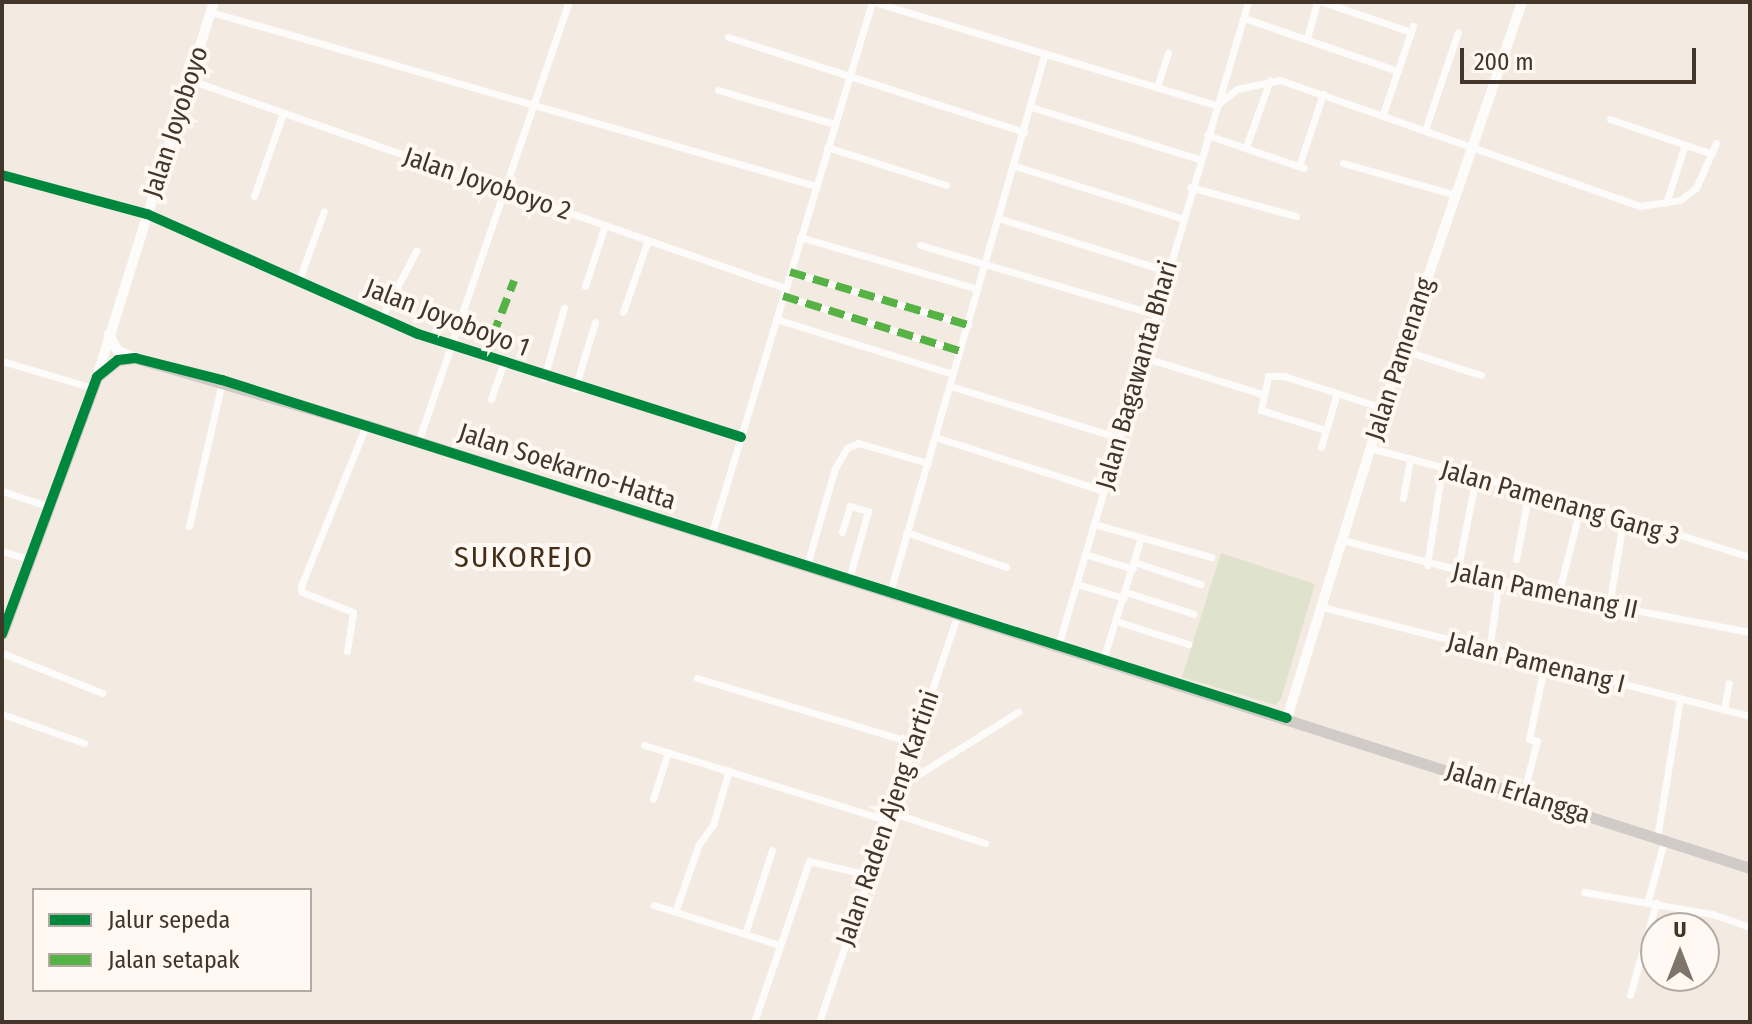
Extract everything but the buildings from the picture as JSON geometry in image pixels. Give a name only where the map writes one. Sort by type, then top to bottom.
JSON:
[{"type":"main road","name":"Jalan Pamenang","points":[[1287,718],[1383,408],[1522,2]]},
{"type":"main road","name":"Jalan Joyoboyo","points":[[95,383],[212,7]]},
{"type":"main road","points":[[2,175],[147,214]]},
{"type":"main road","points":[[109,334],[117,350],[135,358]]},
{"type":"main road","points":[[2,634],[95,383],[118,360],[135,358]]},
{"type":"main road","name":"Jalan Soekarno-Hatta","points":[[135,358],[222,380],[1287,718]]},
{"type":"main road","name":"Jalan Erlangga","points":[[1287,718],[1750,868]]},
{"type":"street","points":[[418,442],[569,2]]},
{"type":"street","points":[[711,536],[873,2],[1216,105],[1237,89],[1270,80],[1323,94],[1633,205],[1666,203],[1696,188],[1716,143]]},
{"type":"street","name":"Jalan Bagawanta Bhari","points":[[1058,646],[1190,187],[1248,2]]},
{"type":"street","points":[[1307,39],[1317,2]]},
{"type":"street","points":[[1323,2],[1412,29],[1383,114]]},
{"type":"street","points":[[212,7],[816,186]]},
{"type":"street","points":[[1244,18],[1398,71]]},
{"type":"street","points":[[1425,130],[1458,32]]},
{"type":"street","points":[[728,37],[1024,132]]},
{"type":"street","points":[[890,592],[1045,53]]},
{"type":"street","points":[[1157,87],[1168,53]]},
{"type":"street","name":"Jalan Joyoboyo 2","points":[[190,80],[648,240],[784,292],[960,351]]},
{"type":"street","points":[[1246,147],[1270,80]]},
{"type":"street","points":[[718,90],[834,124]]},
{"type":"street","points":[[1207,135],[1301,167],[1323,94]]},
{"type":"street","points":[[1031,107],[1199,159]]},
{"type":"street","points":[[254,196],[283,113]]},
{"type":"street","points":[[1610,119],[1712,154]]},
{"type":"street","points":[[1666,203],[1685,145]]},
{"type":"street","points":[[827,147],[946,185]]},
{"type":"street","points":[[1343,163],[1456,195]]},
{"type":"street","points":[[1015,166],[1181,218]]},
{"type":"street","points":[[1190,187],[1296,216]]},
{"type":"street","points":[[299,280],[324,211]]},
{"type":"street","name":"Jalan Joyoboyo 1","points":[[147,214],[450,346],[575,388],[741,437]]},
{"type":"street","points":[[998,218],[1167,271]]},
{"type":"street","points":[[585,286],[605,225]]},
{"type":"street","points":[[800,237],[978,289]]},
{"type":"street","points":[[623,312],[648,240]]},
{"type":"street","points":[[920,245],[1155,314]]},
{"type":"street","points":[[381,318],[416,251]]},
{"type":"street","points":[[790,272],[968,325]]},
{"type":"street","points":[[544,378],[564,308]]},
{"type":"street","points":[[776,319],[953,374]]},
{"type":"street","points":[[575,388],[595,322]]},
{"type":"street","points":[[1403,350],[1481,375]]},
{"type":"street","points":[[1143,357],[1262,394]]},
{"type":"street","points":[[2,361],[95,383]]},
{"type":"street","points":[[491,399],[503,364]]},
{"type":"street","points":[[1325,430],[1264,412],[1260,408],[1262,394],[1273,374],[1383,408]]},
{"type":"street","points":[[189,526],[222,380]]},
{"type":"street","points":[[950,386],[1120,438]]},
{"type":"street","points":[[1321,447],[1337,393]]},
{"type":"street","points":[[347,651],[353,612],[300,588],[366,425]]},
{"type":"street","points":[[935,437],[1104,491]]},
{"type":"street","points":[[807,565],[835,468],[847,448],[858,443],[928,463]]},
{"type":"street","name":"Jalan Pamenang Gang 3","points":[[1370,448],[1581,505],[1623,521],[1750,557]]},
{"type":"street","points":[[1403,498],[1410,460]]},
{"type":"street","points":[[1427,565],[1442,469]]},
{"type":"street","points":[[1457,572],[1476,477]]},
{"type":"street","points":[[3,491],[50,507]]},
{"type":"street","points":[[1516,559],[1529,492]]},
{"type":"street","points":[[1558,595],[1581,505]]},
{"type":"street","points":[[842,532],[850,506],[868,511],[849,579]]},
{"type":"street","points":[[1609,606],[1623,521]]},
{"type":"street","points":[[1094,524],[1211,557]]},
{"type":"street","points":[[906,532],[1006,567]]},
{"type":"street","points":[[1103,660],[1141,537]]},
{"type":"street","name":"Jalan Pamenang II","points":[[1342,540],[1427,565],[1558,595],[1750,632]]},
{"type":"street","points":[[2,551],[31,560]]},
{"type":"street","points":[[1085,554],[1200,584]]},
{"type":"street","points":[[1489,651],[1499,581]]},
{"type":"street","points":[[1077,584],[1194,614]]},
{"type":"street","name":"Jalan Pamenang I","points":[[1322,607],[1544,667],[1750,716]]},
{"type":"street","name":"Jalan Raden Ajeng Kartini","points":[[819,1022],[958,614]]},
{"type":"street","points":[[1116,621],[1188,644]]},
{"type":"street","points":[[2,653],[102,693]]},
{"type":"street","points":[[1523,795],[1537,741],[1529,739],[1544,667]]},
{"type":"street","points":[[697,678],[913,743]]},
{"type":"street","points":[[1724,710],[1729,683]]},
{"type":"street","points":[[1630,995],[1652,902],[1680,699]]},
{"type":"street","points":[[898,787],[1018,712]]},
{"type":"street","points":[[2,714],[84,743]]},
{"type":"street","points":[[644,745],[985,843]]},
{"type":"street","points":[[653,799],[668,752]]},
{"type":"street","points":[[675,912],[699,844],[713,825],[729,770]]},
{"type":"street","points":[[745,934],[772,850]]},
{"type":"street","points":[[754,1022],[811,859],[869,875]]},
{"type":"street","points":[[1584,892],[1652,902],[1750,927]]},
{"type":"street","points":[[654,905],[779,945]]},
{"type":"green space","points":[[1221,553],[1315,584],[1281,699],[1275,705],[1182,677]]},
{"type":"marked path","points":[[790,272],[968,325]]},
{"type":"marked path","points":[[484,358],[514,281]]},
{"type":"marked path","points":[[783,296],[960,351]]},
{"type":"cycle path","points":[[2,175],[147,214],[418,334],[741,437]]},
{"type":"cycle path","points":[[2,634],[97,377],[118,360],[135,358],[222,380],[1287,718]]},
{"type":"district","name":"SUKOREJO","points":[[524,557]]}]
